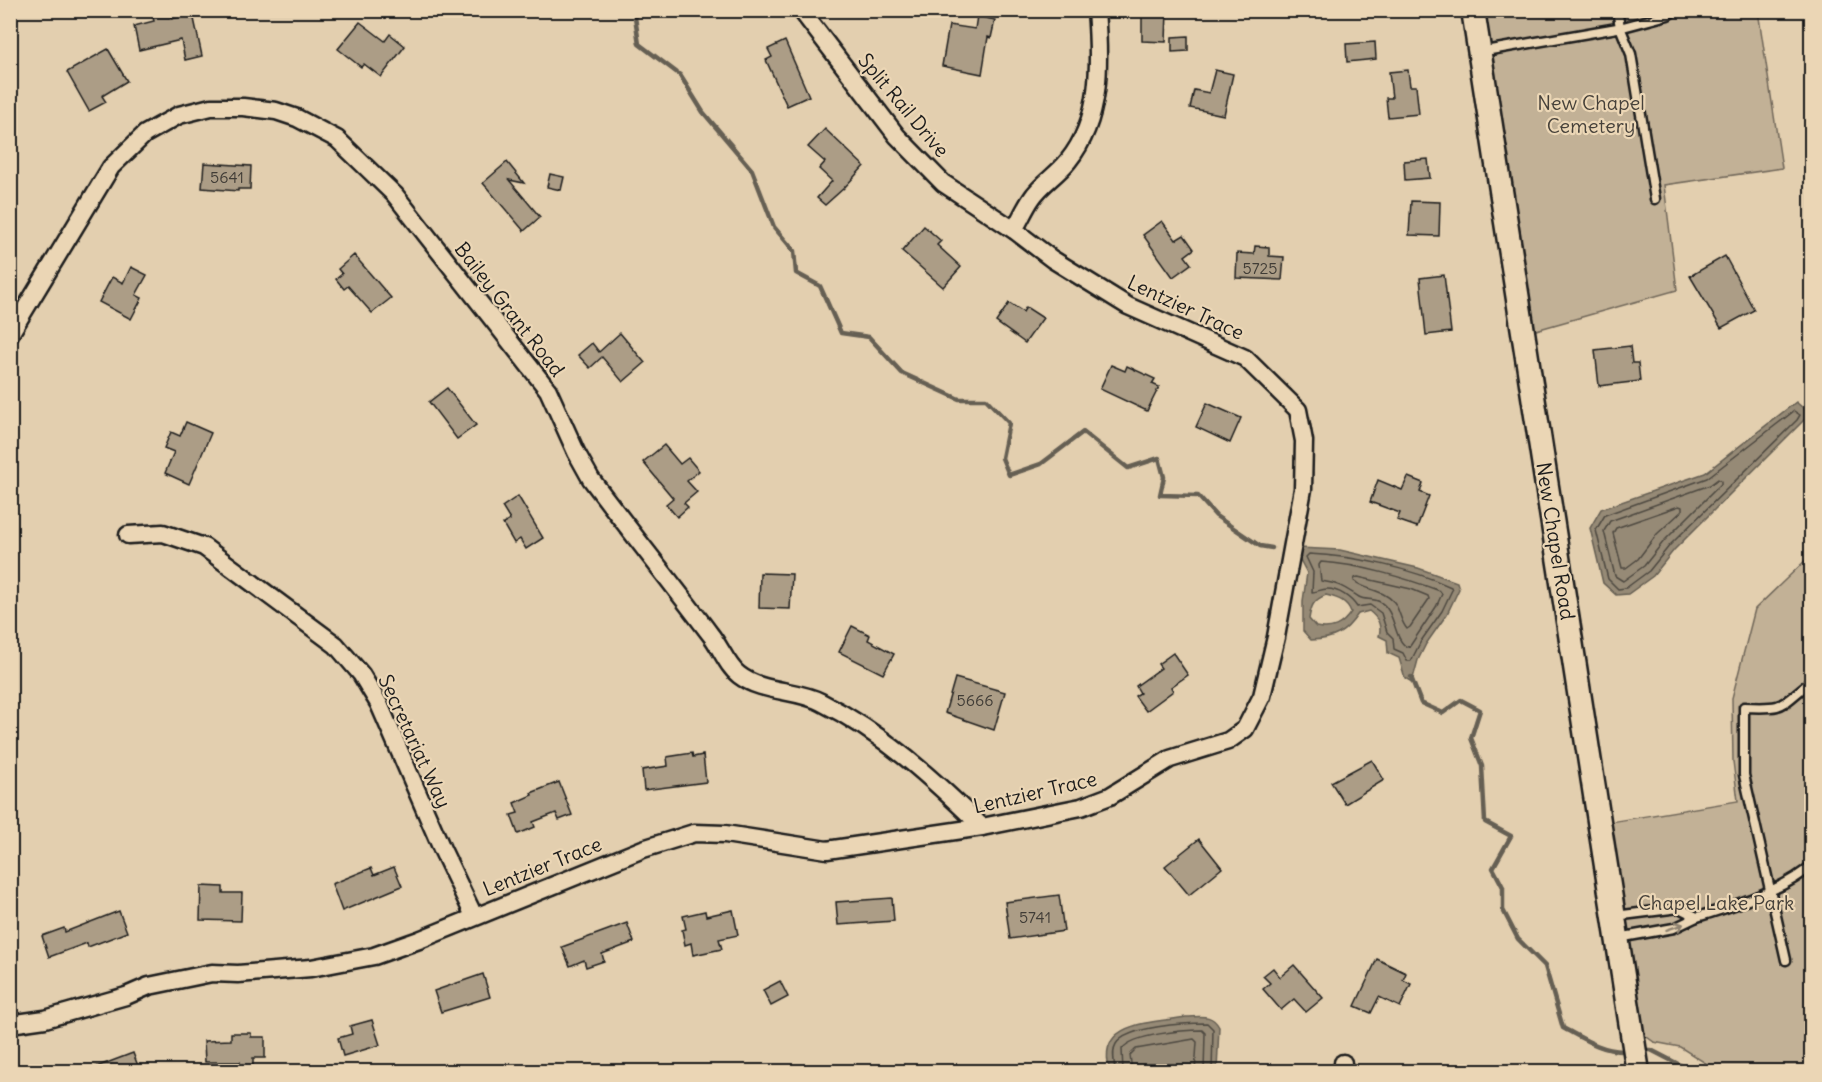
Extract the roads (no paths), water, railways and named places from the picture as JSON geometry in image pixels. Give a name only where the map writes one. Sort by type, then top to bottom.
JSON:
[{"type":"street","points":[[1014,230],[1033,196],[1068,162],[1083,138],[1094,110],[1098,79],[1096,10]]},
{"type":"street","name":"New Chapel Road","points":[[1473,10],[1638,1071]]},
{"type":"street","name":"Split Rail Drive","points":[[804,14],[897,136],[943,183],[1014,230]]},
{"type":"street","name":"Bailey Grant Road","points":[[10,334],[111,167],[145,134],[179,115],[211,108],[243,107],[276,111],[297,118],[337,140],[395,195],[548,390],[591,479],[711,635],[738,675],[761,686],[818,700],[856,722],[895,747],[949,794],[982,827]]},
{"type":"street","name":"Lentzier Trace","points":[[10,1024],[45,1019],[126,996],[149,986],[212,972],[248,974],[311,968],[374,956],[420,940],[474,916],[643,849],[694,834],[725,834],[827,850],[848,849],[982,827],[1081,807],[1110,796],[1170,759],[1228,741],[1245,729],[1262,696],[1267,676],[1303,489],[1304,441],[1298,410],[1245,358],[1128,306],[1052,259],[1014,230]]},
{"type":"street","name":"Secretariat Way","points":[[128,535],[163,533],[204,547],[336,645],[361,674],[379,704],[442,849],[474,916]]},
{"type":"lane","points":[[1617,10],[1620,27],[1631,54],[1655,199]]},
{"type":"lane","points":[[1479,52],[1620,27],[1668,15],[1675,10]]},
{"type":"lane","points":[[1786,960],[1744,775],[1744,707],[1776,708],[1788,702],[1812,681]]},
{"type":"lane","points":[[1618,938],[1674,928],[1800,877],[1812,865]]},
{"type":"lane","points":[[1614,916],[1679,908],[1697,917]]},
{"type":"water","points":[[1796,402],[1810,414],[1674,550],[1653,576],[1628,594],[1616,595],[1603,583],[1590,528],[1601,509],[1705,473]]},
{"type":"water","points":[[1299,548],[1340,550],[1418,568],[1457,582],[1459,589],[1447,614],[1426,644],[1418,660],[1412,682],[1405,678],[1399,658],[1388,653],[1387,640],[1379,636],[1379,622],[1369,611],[1358,614],[1339,634],[1327,638],[1311,640],[1303,631],[1303,601],[1307,573],[1298,556]],"holes":[[[1326,595],[1344,602],[1351,612],[1344,621],[1336,626],[1316,627],[1309,619],[1312,607],[1315,601]]]},
{"type":"water","points":[[1186,1017],[1209,1018],[1219,1027],[1217,1071],[1110,1071],[1107,1055],[1110,1042],[1118,1034],[1143,1024]]},
{"type":"waterway","points":[[634,10],[639,44],[680,75],[703,112],[752,170],[774,227],[794,251],[796,273],[820,286],[841,333],[869,337],[902,373],[959,399],[986,399],[1009,423],[1002,458],[1009,475],[1041,464],[1083,432],[1128,468],[1159,458],[1164,477],[1160,495],[1198,496],[1216,516],[1260,546],[1272,548]]},
{"type":"waterway","points":[[1411,677],[1421,703],[1443,713],[1461,700],[1480,710],[1471,738],[1482,766],[1485,822],[1511,836],[1493,868],[1503,887],[1503,910],[1518,939],[1545,966],[1563,1028],[1599,1046],[1623,1051]]},
{"type":"waterway","points":[[1642,1050],[1651,1050],[1682,1066],[1683,1072]]},
{"type":"park label","name":"New Chapel Cemetery","points":[[1591,114]]},
{"type":"park label","name":"Chapel Lake Park","points":[[1716,902]]}]
